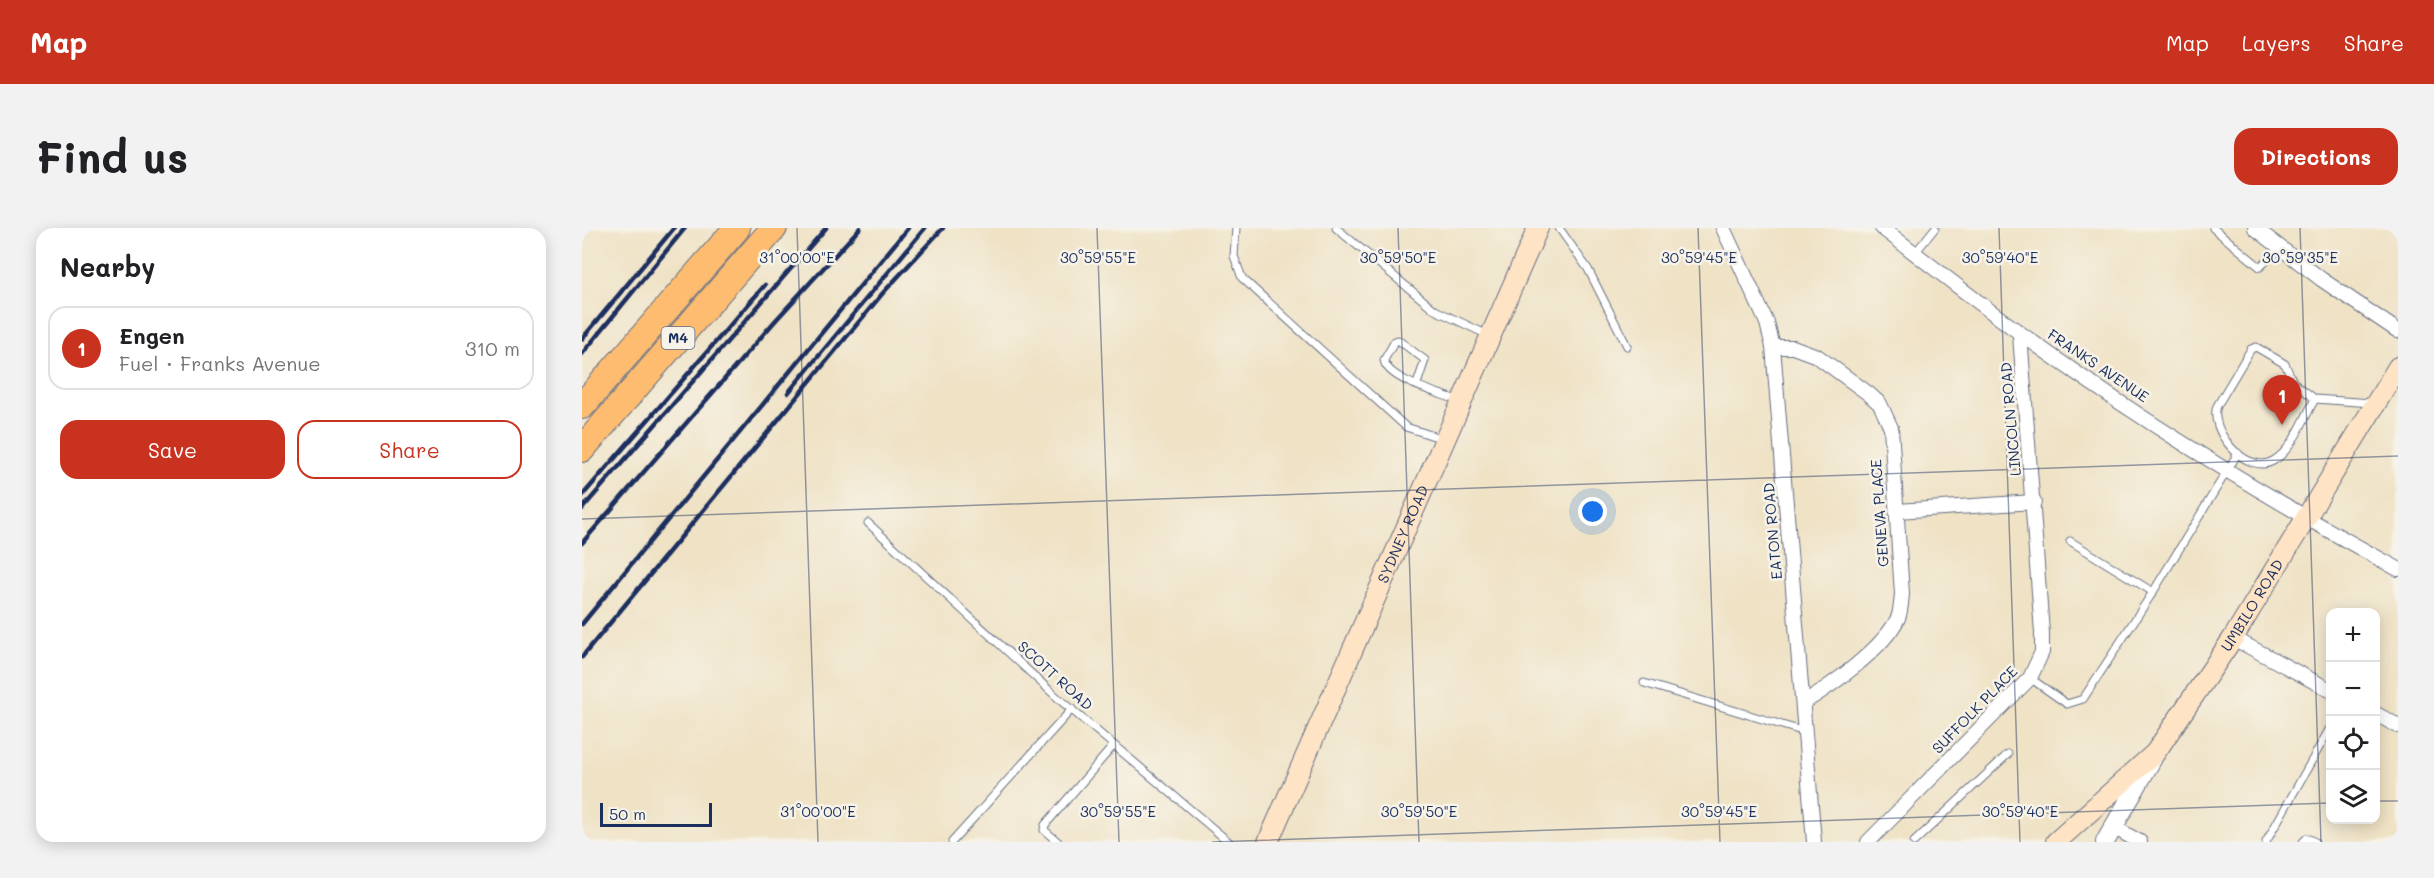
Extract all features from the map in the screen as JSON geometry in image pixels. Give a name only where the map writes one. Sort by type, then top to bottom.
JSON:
[{"type":"highway","name":"M4","points":[[582,406],[737,228]]},
{"type":"highway","name":"M4","points":[[582,449],[774,228]]},
{"type":"main road","name":"SYDNEY ROAD","points":[[1268,842],[1538,228]]},
{"type":"main road","name":"UMBILO ROAD","points":[[2155,753],[2233,638],[2396,374]]},
{"type":"main road","points":[[2056,842],[2155,753]]},
{"type":"street","name":"EATON ROAD","points":[[1723,228],[1767,323],[1773,347],[1814,842]]},
{"type":"street","name":"FRANKS AVENUE","points":[[1882,228],[2020,334],[2157,426],[2305,518],[2398,569]]},
{"type":"street","points":[[2255,228],[2278,249],[2398,331]]},
{"type":"street","name":"LINCOLN ROAD","points":[[2020,334],[2034,502]]},
{"type":"street","name":"GENEVA PLACE","points":[[1773,347],[1793,347],[1817,356],[1880,404],[1891,428],[1902,594],[1898,617],[1882,639],[1846,673],[1803,704]]},
{"type":"street","points":[[1897,511],[2034,502]]},
{"type":"street","name":"SUFFOLK PLACE","points":[[1868,842],[2030,678],[2042,652],[2034,502]]},
{"type":"street","points":[[2233,638],[2326,687]]},
{"type":"street","points":[[2380,716],[2398,726]]},
{"type":"street","name":"UMBILO ROAD","points":[[2109,835],[2155,753]]},
{"type":"street","points":[[2109,835],[2140,842]]},
{"type":"lane","points":[[1236,228],[1234,256],[1242,278],[1406,427],[1446,440]]},
{"type":"lane","points":[[1336,228],[1435,310],[1492,337]]},
{"type":"lane","points":[[1559,228],[1593,278],[1627,346]]},
{"type":"lane","points":[[1915,253],[1935,228]]},
{"type":"lane","points":[[2213,228],[2260,267],[2278,249]]},
{"type":"lane","points":[[1417,384],[1425,360],[1395,340],[1383,360],[1386,369],[1400,378],[1463,402]]},
{"type":"lane","points":[[2315,399],[2285,451],[2276,460],[2256,464],[2228,446],[2215,410],[2254,347],[2260,347],[2285,364],[2293,382],[2315,399],[2376,404]]},
{"type":"lane","points":[[2030,678],[2067,704],[2083,699],[2153,592],[2238,453]]},
{"type":"lane","name":"SCOTT ROAD","points":[[868,523],[1072,709],[1229,842]]},
{"type":"lane","points":[[2070,542],[2153,592]]},
{"type":"lane","points":[[1644,683],[1805,732]]},
{"type":"lane","points":[[952,842],[1072,709]]},
{"type":"lane","points":[[2266,842],[2326,737]]},
{"type":"lane","points":[[1053,840],[1044,830],[1045,825],[1114,745]]},
{"type":"lane","points":[[1914,842],[2008,754]]},
{"type":"lane","points":[[2303,842],[2307,838],[2315,842]]},
{"type":"railway","points":[[582,339],[674,228]]},
{"type":"railway","points":[[582,354],[685,228]]},
{"type":"railway","points":[[582,509],[826,228]]},
{"type":"railway","points":[[582,543],[775,321],[860,228]]},
{"type":"railway","points":[[582,624],[908,228]]},
{"type":"railway","points":[[788,393],[925,228]]},
{"type":"railway","points":[[582,657],[882,294],[943,228]]},
{"type":"railway","points":[[582,496],[765,285]]},
{"type":"place","name":"Engen","points":[[2282,425]]}]
